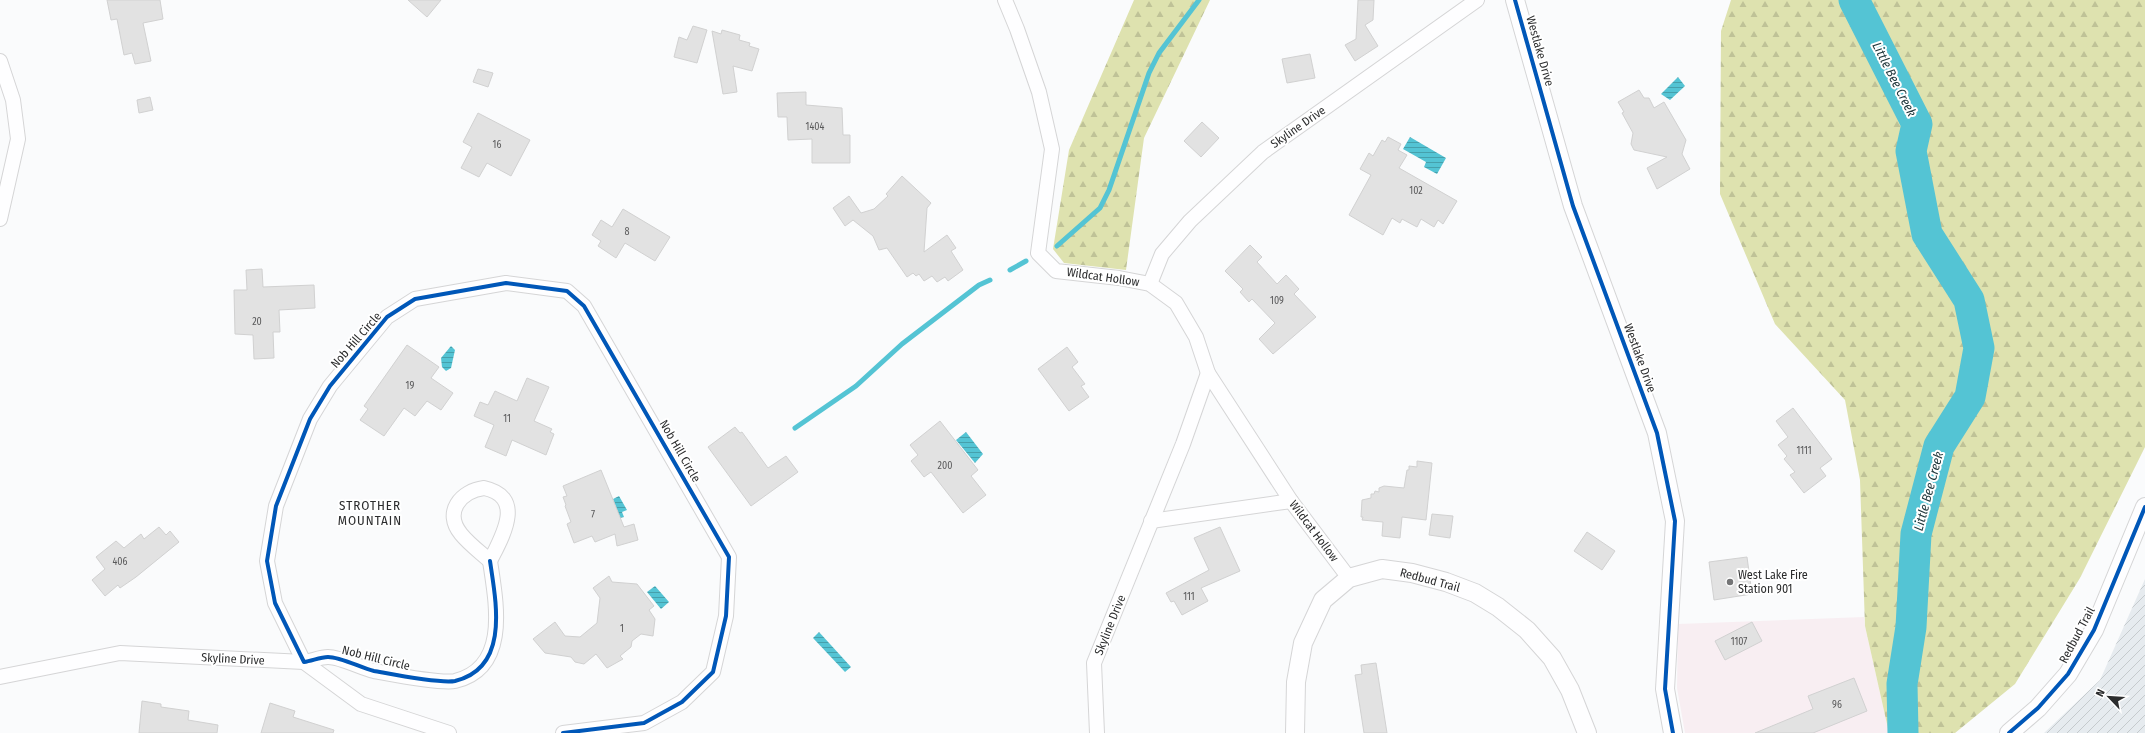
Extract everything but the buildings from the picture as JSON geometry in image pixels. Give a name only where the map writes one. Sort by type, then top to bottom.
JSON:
[{"type":"street","name":"Wildcat Hollow","points":[[1005,0],[1017,29],[1039,92],[1052,150],[1038,253],[1056,271],[1119,278],[1150,284],[1176,303],[1196,337],[1208,373],[1291,502],[1349,578]]},
{"type":"street","name":"Skyline Drive","points":[[1150,284],[1162,254],[1185,227],[1263,152],[1477,0]]},
{"type":"street","name":"Westlake Drive","points":[[1515,0],[1573,206],[1657,433],[1676,522],[1665,689],[1673,733]]},
{"type":"street","points":[[0,61],[13,100],[18,139],[0,219]]},
{"type":"street","name":"Nob Hill Circle","points":[[490,561],[497,606],[494,640],[488,660],[473,673],[455,681],[421,679],[373,670],[329,657],[304,662],[275,603],[267,561],[276,506],[310,419],[330,386],[387,317],[415,299],[506,284],[567,292],[584,306],[729,557],[726,616],[713,672],[682,702],[647,728]]},
{"type":"street","name":"Skyline Drive","points":[[1097,733],[1094,663],[1150,522],[1183,444],[1208,373]]},
{"type":"street","points":[[484,488],[494,490],[502,498],[508,508],[508,519],[505,531],[490,561],[459,532],[455,522],[454,510],[458,501],[474,489],[484,488]]},
{"type":"street","points":[[1150,522],[1291,502]]},
{"type":"street","name":"Redbud Trail","points":[[2009,733],[2038,708],[2068,674],[2094,630],[2145,507]]},
{"type":"street","name":"Redbud Trail","points":[[1295,733],[1296,682],[1303,643],[1323,600],[1349,578],[1382,569],[1412,573],[1446,582],[1475,593],[1498,607],[1527,630],[1552,658],[1570,690],[1587,733]]},
{"type":"street","name":"Skyline Drive","points":[[0,677],[120,653],[304,662]]},
{"type":"street","points":[[304,662],[361,704],[449,733]]},
{"type":"street","points":[[563,733],[647,728]]},
{"type":"shaded area","points":[[2145,579],[2145,733],[2044,733],[2100,680]]},
{"type":"shaded area","points":[[1864,617],[1889,733],[1685,733],[1677,688],[1678,624]]},
{"type":"green space","points":[[1134,0],[1210,0],[1144,138],[1126,270],[1064,263],[1053,249],[1069,150]]},
{"type":"green space","points":[[1731,0],[2145,0],[2145,447],[2080,578],[2015,684],[1955,733],[1889,733],[1865,626],[1860,480],[1845,400],[1775,324],[1720,194],[1721,31]]},
{"type":"water","points":[[1678,77],[1685,86],[1670,100],[1661,94]]},
{"type":"water","points":[[1410,137],[1446,158],[1437,174],[1424,167],[1426,162],[1403,149]]},
{"type":"water","points":[[451,346],[455,350],[451,368],[446,371],[442,367],[441,358]]},
{"type":"water","points":[[966,432],[983,454],[975,463],[956,440]]},
{"type":"water","points":[[619,496],[627,510],[622,512],[624,517],[620,518],[613,499]]},
{"type":"water","points":[[655,586],[669,602],[661,609],[647,592]]},
{"type":"water","points":[[819,632],[851,667],[845,672],[813,638]]},
{"type":"waterway","points":[[1057,246],[1100,208],[1109,190],[1149,73],[1159,53],[1199,0]]},
{"type":"waterway","name":"Little Bee Creek","points":[[1854,0],[1917,124],[1911,151],[1927,234],[1969,300],[1979,348],[1970,397],[1939,446],[1916,534],[1911,627],[1902,684],[1903,733]]},
{"type":"waterway","points":[[1010,270],[1026,261]]},
{"type":"waterway","points":[[795,428],[856,386],[902,344],[979,285],[990,280]]},
{"type":"cycle path","points":[[1515,0],[1573,206],[1657,433],[1675,521],[1665,689],[1673,733]]},
{"type":"cycle path","points":[[490,561],[496,614],[492,648],[485,663],[473,674],[448,682],[374,671],[333,657],[325,657],[304,662],[275,603],[267,561],[276,506],[310,419],[330,386],[387,317],[415,299],[506,283],[567,291],[584,306],[729,557],[726,616],[713,672],[682,702],[644,723],[563,733]]},
{"type":"cycle path","points":[[2009,733],[2038,708],[2068,674],[2094,630],[2145,507]]},
{"type":"place","name":"West Lake Fire Station 901","points":[[1730,582]]},
{"type":"district","name":"STROTHER MOUNTAIN","points":[[370,512]]}]
